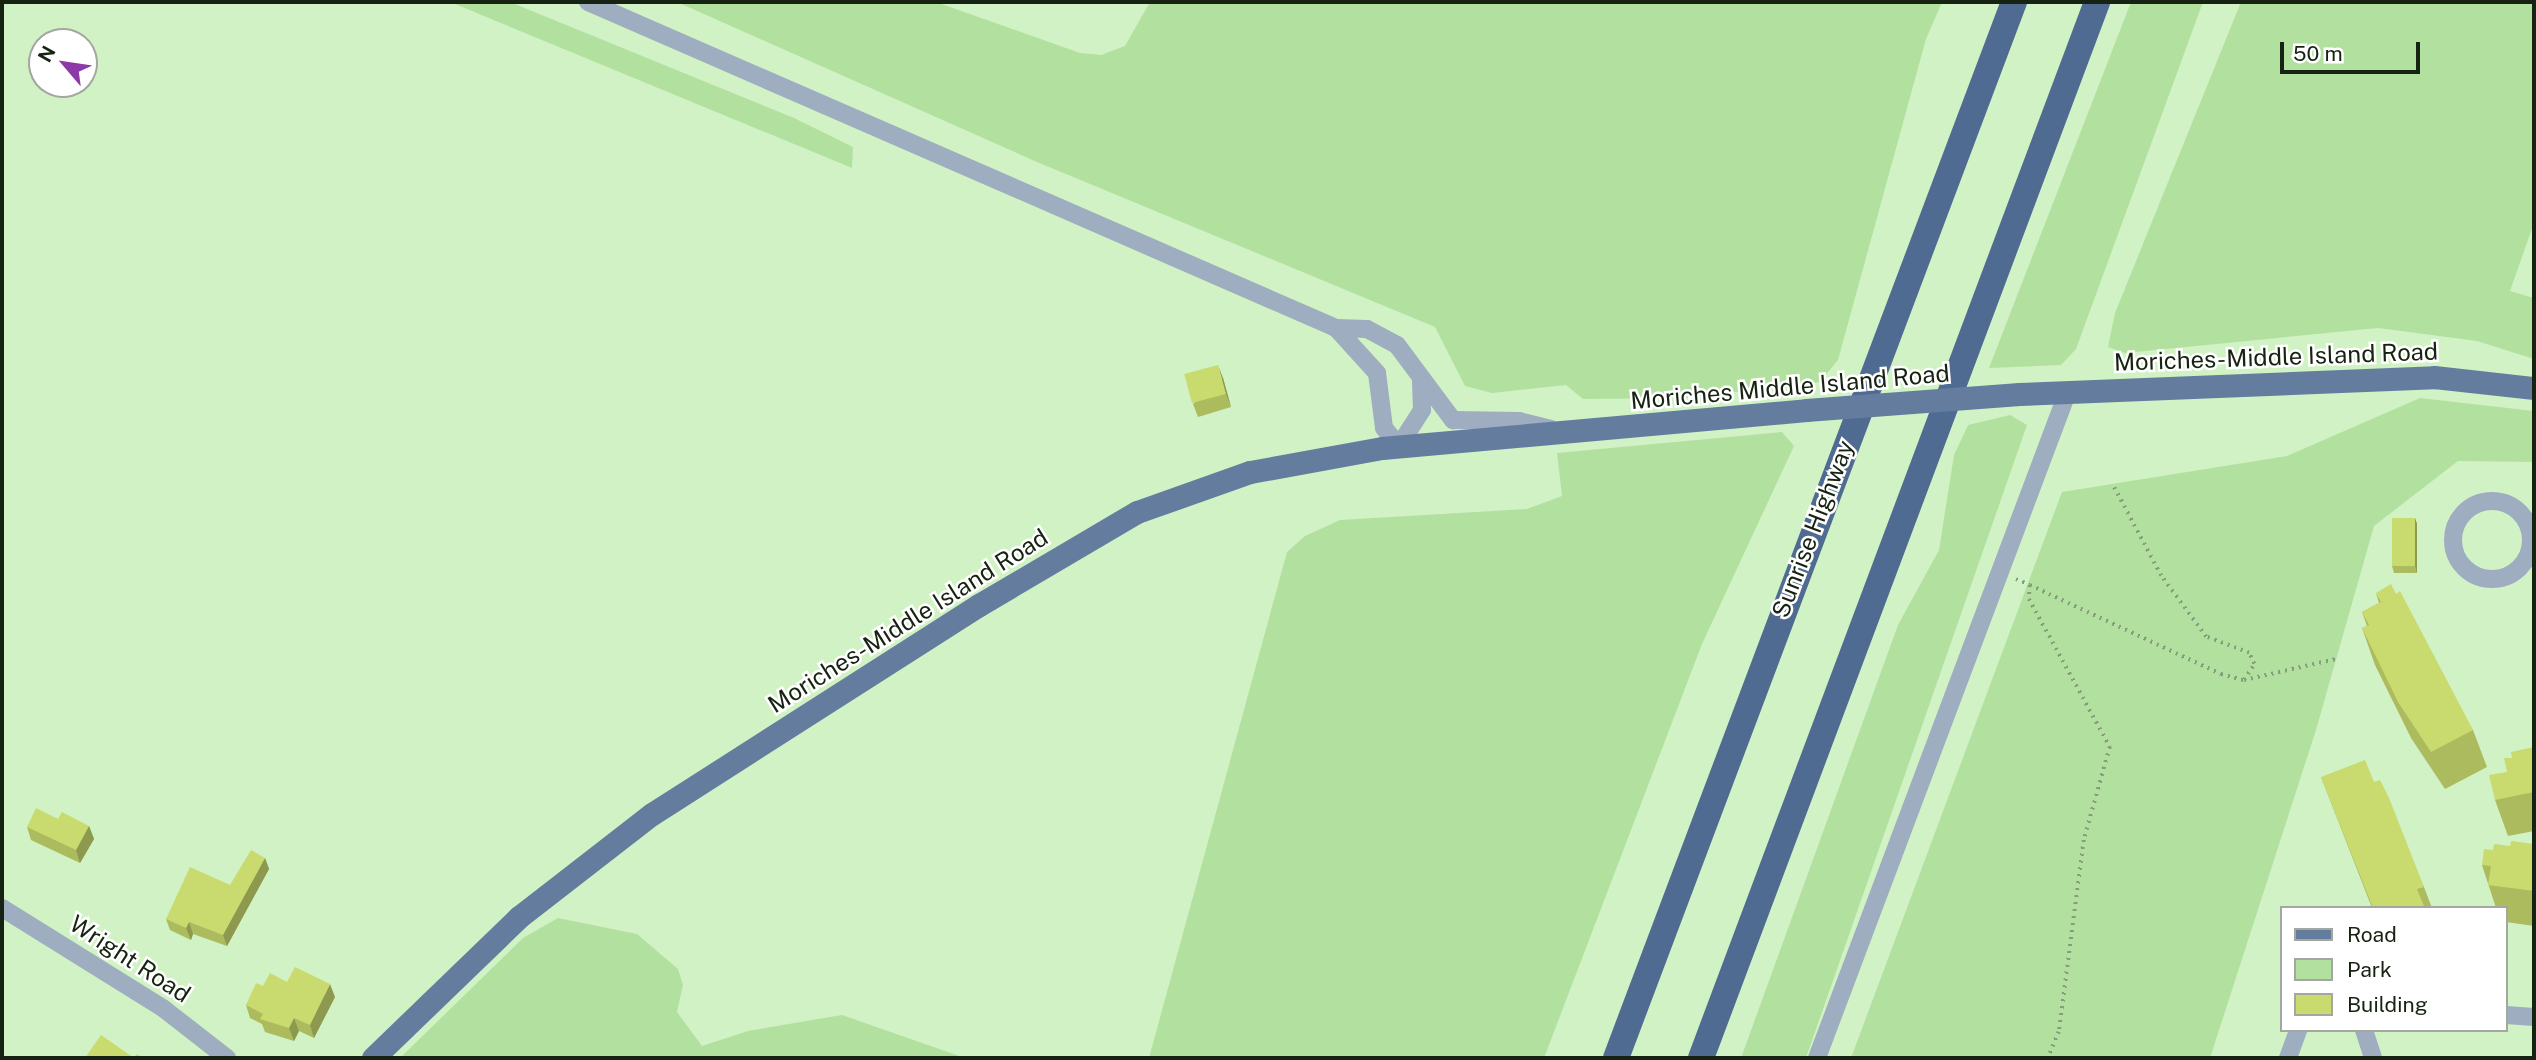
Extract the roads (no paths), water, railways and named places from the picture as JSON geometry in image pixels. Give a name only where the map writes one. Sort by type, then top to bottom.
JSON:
[{"type":"highway","name":"Sunrise Highway","points":[[1616,1058],[2014,2]]},
{"type":"highway","points":[[1701,1058],[2097,2]]},
{"type":"main road","name":"Moriches-Middle Island Road","points":[[2019,394],[2434,377],[2534,388]]},
{"type":"main road","name":"Moriches Middle Island Road","points":[[1566,433],[1806,410],[2019,394]]},
{"type":"main road","name":"Moriches-Middle Island Road","points":[[373,1058],[519,917],[615,841],[730,762],[1045,565],[1137,512],[1213,482],[1399,446],[1566,433]]},
{"type":"street","points":[[588,2],[1336,328],[1367,329],[1396,345],[1453,420],[1472,424],[1519,421],[1566,433]]},
{"type":"street","points":[[1336,328],[1377,373],[1384,428],[1399,446],[1422,410],[1421,381]]},
{"type":"street","points":[[1817,1058],[2068,391]]},
{"type":"street","points":[[2485,502],[2513,508],[2532,530],[2526,558],[2505,577],[2477,576],[2456,557],[2454,529],[2472,507],[2485,502]]},
{"type":"street","name":"Wright Road","points":[[2,908],[164,1009],[227,1058]]},
{"type":"street","points":[[2508,1015],[2534,1017]]},
{"type":"street","points":[[2288,1058],[2297,1032]]},
{"type":"street","points":[[2367,1032],[2373,1058]]}]
